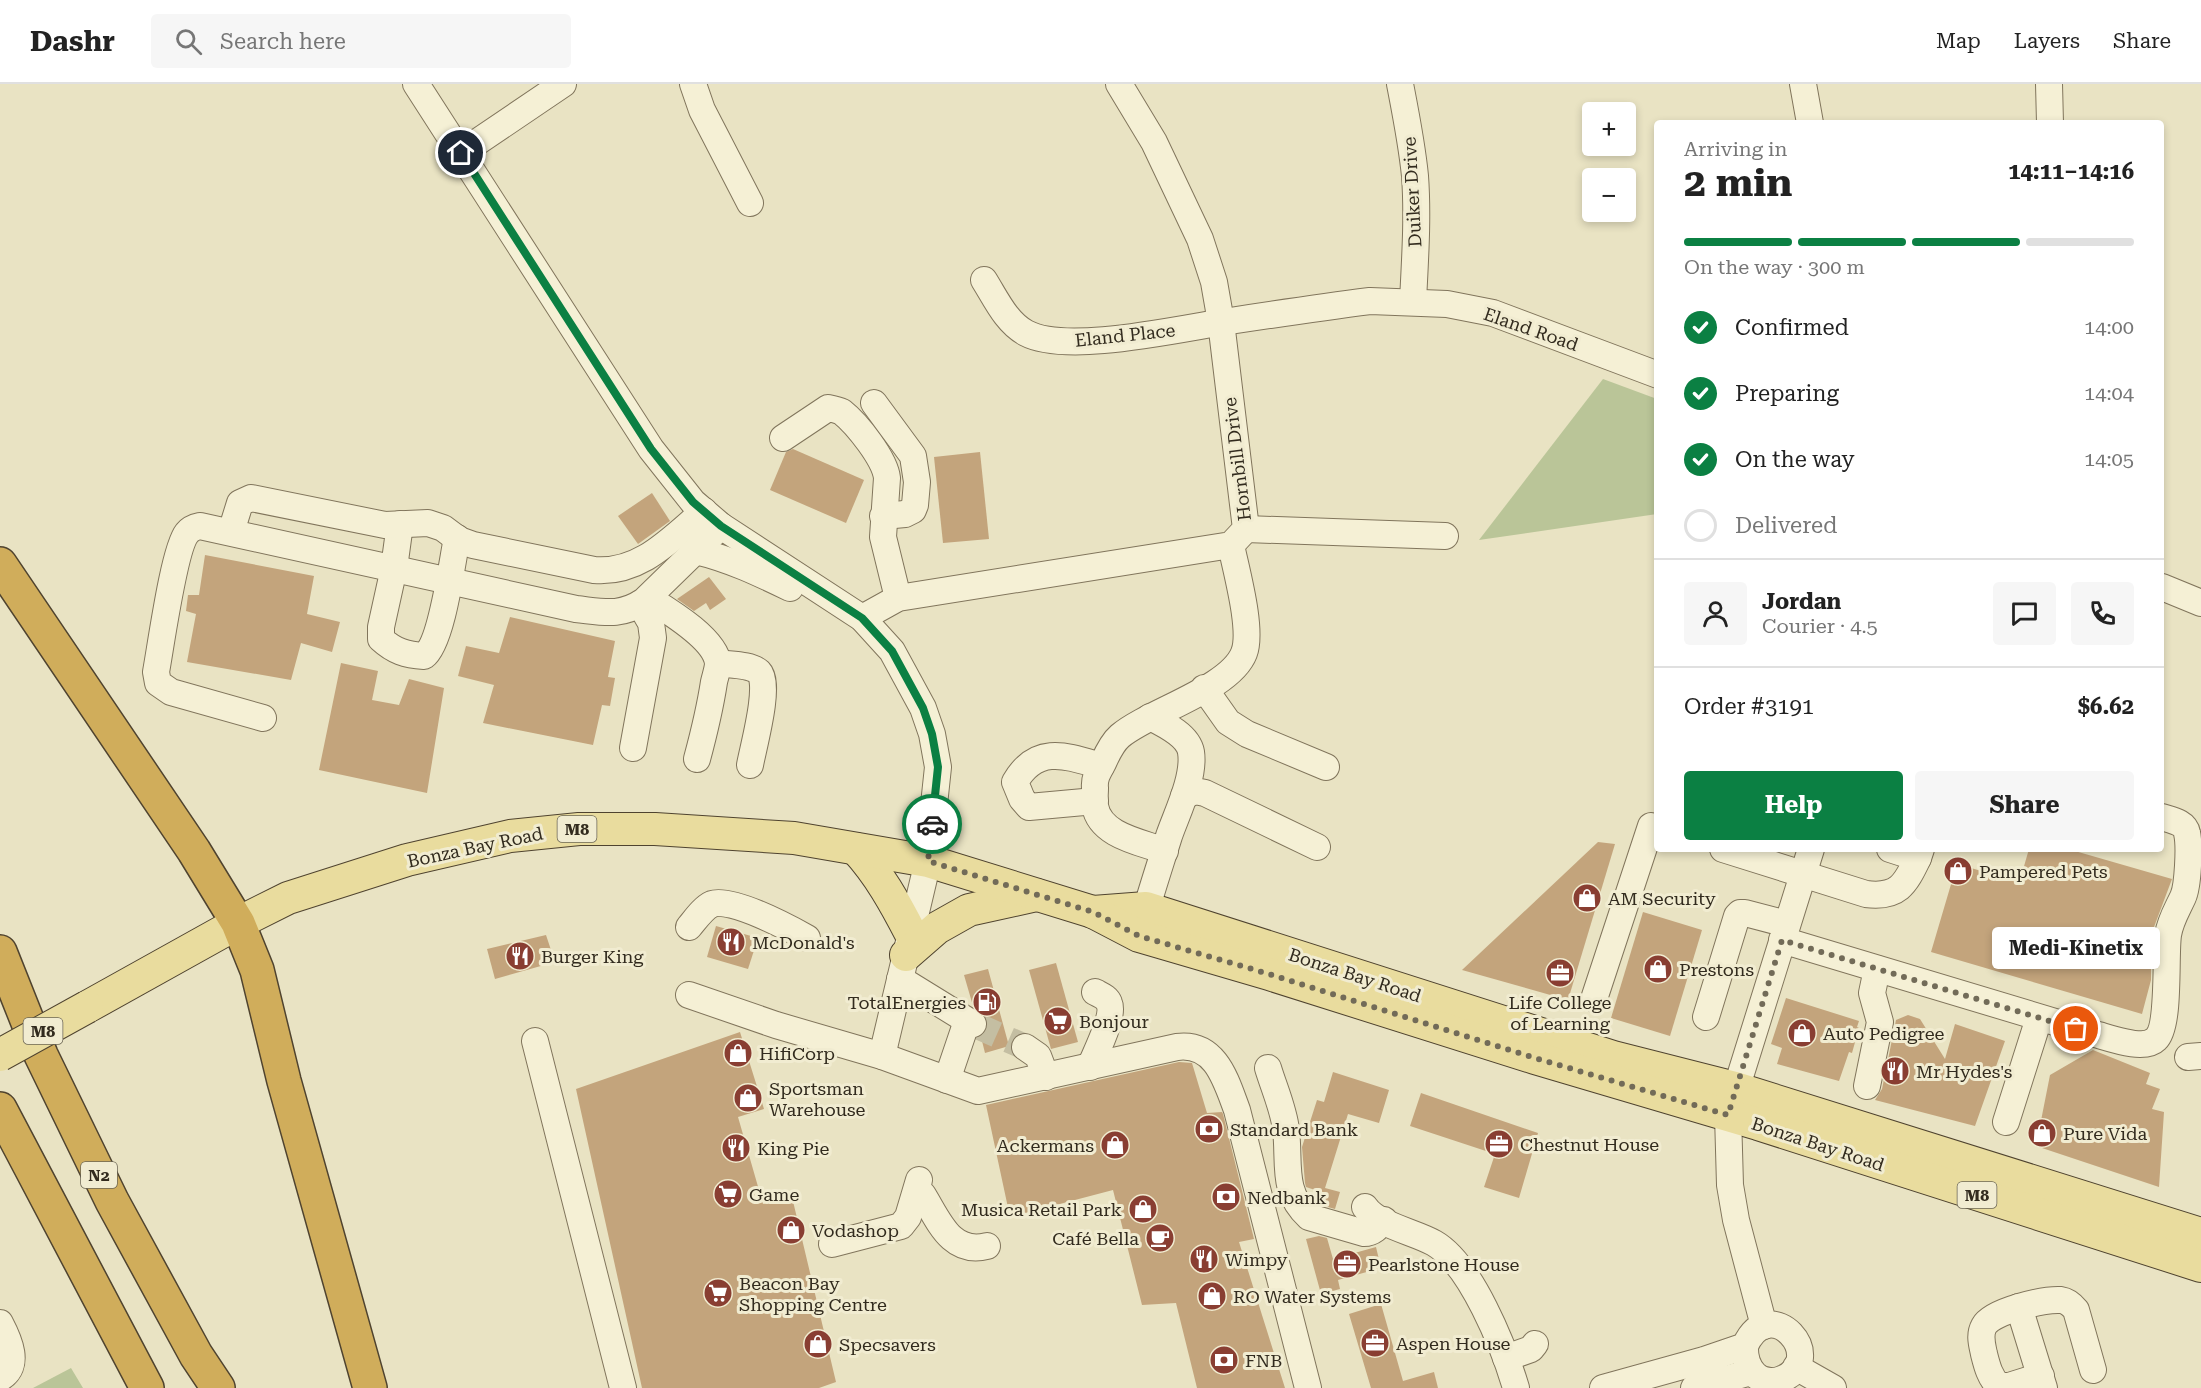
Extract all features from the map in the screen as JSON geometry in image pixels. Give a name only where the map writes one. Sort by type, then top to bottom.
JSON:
[{"type":"highway","points":[[0,564],[194,851],[238,922],[257,970],[284,1081],[370,1388]]},
{"type":"highway","name":"N2","points":[[0,952],[41,1055],[112,1201],[196,1355],[218,1388]]},
{"type":"highway","points":[[0,1109],[47,1201]]},
{"type":"highway","points":[[0,1114],[147,1388]]},
{"type":"main road","name":"Bonza Bay Road","points":[[0,1055],[238,922],[288,898],[407,860],[510,836],[579,829],[655,830],[794,838],[928,861],[1093,912],[1142,922],[1613,1057],[1731,1102],[2201,1266]]},
{"type":"main road","points":[[856,849],[873,868],[895,903],[906,956]]},
{"type":"main road","points":[[906,956],[937,928],[969,910],[1038,894]]},
{"type":"main road","name":"Bonza Bay Road","points":[[1731,1102],[2201,1234]]},
{"type":"street","points":[[416,84],[670,476],[712,518],[852,611],[892,651],[923,708],[932,734],[938,767],[928,861],[882,1056]]},
{"type":"street","points":[[461,153],[563,84]]},
{"type":"street","points":[[693,84],[702,110],[750,203]]},
{"type":"street","name":"Hornbill Drive","points":[[852,611],[898,598],[1238,537],[1221,322],[1214,282],[1200,239],[1154,142],[1119,84]]},
{"type":"street","name":"Duiker Drive","points":[[1400,84],[1411,139],[1415,177],[1413,301]]},
{"type":"street","points":[[1803,84],[1809,120]]},
{"type":"street","points":[[2049,84],[2050,120]]},
{"type":"street","name":"Eland Place","points":[[984,280],[1005,314],[1016,326],[1027,333],[1054,341],[1101,341],[1221,322]]},
{"type":"street","name":"Eland Road","points":[[1221,322],[1370,301],[1447,304],[1493,313],[1654,373]]},
{"type":"street","points":[[874,403],[913,456],[916,469],[913,510],[905,514],[884,516]]},
{"type":"street","points":[[783,438],[828,408],[841,412],[868,441],[886,468],[882,537],[898,598]]},
{"type":"street","points":[[231,532],[240,503],[251,498],[385,525],[428,523],[443,528],[473,545],[610,572],[639,563],[712,518]]},
{"type":"street","points":[[263,718],[171,692],[158,683],[156,672],[175,571],[188,532],[200,526],[576,609],[619,613],[633,609],[644,601],[696,551],[712,518]]},
{"type":"street","points":[[400,524],[394,568],[381,627],[381,639],[390,647],[408,656],[424,656],[433,647],[457,538]]},
{"type":"street","points":[[1165,850],[1108,829],[1099,818],[1094,780],[1119,737],[1231,670],[1245,652],[1246,628],[1238,537],[1444,536]]},
{"type":"street","points":[[696,551],[719,556],[745,566],[794,591],[852,611]]},
{"type":"street","points":[[2164,588],[2201,603]]},
{"type":"street","points":[[644,601],[678,617],[702,637],[718,663],[709,713],[697,759]]},
{"type":"street","points":[[633,748],[653,638],[644,601]]},
{"type":"street","points":[[718,663],[758,671],[763,680],[762,701],[750,765]]},
{"type":"street","points":[[1204,688],[1228,722],[1247,734],[1326,767]]},
{"type":"street","points":[[1142,922],[1189,782],[1191,751],[1181,737],[1150,717]]},
{"type":"street","points":[[1095,801],[1029,807],[1015,782],[1022,771],[1044,757],[1062,755],[1101,766]]},
{"type":"street","points":[[1184,796],[1195,791],[1205,794],[1317,847]]},
{"type":"street","points":[[1706,1017],[1737,916],[1745,912],[1784,932],[1877,969],[2039,1018],[2135,1044],[2148,1044],[2157,1039],[2162,1030],[2168,935],[2170,924],[2184,895],[2188,874],[2187,833],[2179,822],[2164,818]]},
{"type":"street","points":[[1594,999],[1654,827]]},
{"type":"street","points":[[1732,852],[1866,894],[1879,896],[1892,894],[1902,885],[1912,872],[1920,854]]},
{"type":"street","points":[[1764,1326],[1736,1220],[1730,1185],[1731,1102],[1809,852]]},
{"type":"street","points":[[689,927],[710,905],[724,903],[776,921],[807,938]]},
{"type":"street","points":[[906,956],[970,1023],[947,1080]]},
{"type":"street","points":[[1867,1086],[1880,1022],[1872,993],[1877,969]]},
{"type":"street","points":[[1089,1067],[1111,1009],[1106,998],[1095,992]]},
{"type":"street","points":[[689,994],[776,1025],[882,1056],[978,1091],[1177,1047],[1191,1047],[1210,1056],[1221,1068],[1237,1110],[1308,1388]]},
{"type":"street","points":[[2006,1122],[2039,1018]]},
{"type":"street","points":[[535,1041],[623,1388]]},
{"type":"street","points":[[1025,1047],[1038,1056],[1046,1077]]},
{"type":"street","points":[[1268,1068],[1286,1128],[1288,1178],[1303,1212],[1309,1217],[1364,1233],[1376,1229],[1375,1214],[1435,1243],[1459,1266],[1479,1300],[1506,1358],[1516,1388]]},
{"type":"street","points":[[832,1244],[901,1226],[908,1217],[921,1188],[948,1237],[967,1248],[987,1246]]},
{"type":"street","points":[[2019,1307],[2043,1382],[2000,1386],[1993,1380],[1981,1337],[1985,1324],[1999,1314],[2019,1307],[2063,1300],[2070,1304],[2076,1310],[2093,1370]]},
{"type":"street","points":[[0,1323],[7,1335],[13,1354],[11,1364],[4,1376],[0,1378]]},
{"type":"street","points":[[1764,1326],[1783,1327],[1791,1332],[1800,1349],[1796,1367],[1783,1378],[1775,1381],[1758,1377],[1746,1365],[1745,1346],[1755,1330],[1764,1326]]},
{"type":"street","points":[[1506,1358],[1531,1349],[1535,1344]]},
{"type":"street","points":[[1603,1388],[1673,1379],[1745,1346]]},
{"type":"street","points":[[1796,1367],[1833,1388]]},
{"type":"street","points":[[1694,1388],[1751,1372]]},
{"type":"green space","points":[[1603,379],[1654,398],[1654,514],[1479,540]]},
{"type":"green space","points":[[71,1368],[83,1388],[33,1388]]},
{"type":"building","points":[[793,449],[864,480],[846,523],[770,490],[786,452]]},
{"type":"building","points":[[980,452],[989,539],[943,543],[934,457]]},
{"type":"building","points":[[652,493],[670,521],[638,544],[618,516]]},
{"type":"building","points":[[205,555],[314,576],[307,614],[340,622],[332,652],[301,643],[291,680],[187,662],[196,614],[186,611],[188,595],[199,595]]},
{"type":"building","points":[[709,577],[726,599],[710,610],[706,603],[694,611],[677,599]]},
{"type":"building","points":[[510,617],[615,641],[608,677],[615,678],[610,706],[602,705],[593,745],[483,723],[494,685],[458,676],[466,646],[499,653]]},
{"type":"building","points":[[341,663],[378,671],[372,700],[399,705],[409,679],[444,688],[427,793],[319,770]]},
{"type":"building","points":[[1598,842],[1615,844],[1568,1000],[1462,970]]},
{"type":"building","points":[[2028,852],[2078,852],[2172,879],[2154,927],[2151,947],[2151,980],[2142,1014],[1931,952],[1957,864],[2016,881],[2020,880]]},
{"type":"building","name":"Prestons","points":[[1643,912],[1702,930],[1670,1036],[1611,1018]]},
{"type":"building","points":[[716,926],[758,938],[748,969],[707,957]]},
{"type":"building","name":"Burger King","points":[[546,935],[555,962],[495,979],[487,949]]},
{"type":"building","points":[[1056,963],[1078,1042],[1051,1049],[1029,970]]},
{"type":"building","points":[[988,969],[1009,1046],[985,1053],[981,1037],[988,1025],[986,1017],[973,1006],[964,975]]},
{"type":"building","points":[[1786,998],[1859,1021],[1852,1053],[1849,1052],[1839,1081],[1777,1064],[1782,1048],[1771,1044]]},
{"type":"building","points":[[1908,1015],[1920,1019],[1945,1059],[1955,1024],[2005,1041],[1975,1126],[1875,1100],[1882,1089],[1896,1020]]},
{"type":"building","name":"Beacon Bay Shopping Centre","points":[[740,1032],[764,1109],[738,1117],[763,1204],[792,1197],[836,1382],[819,1388],[642,1388],[576,1089]]},
{"type":"building","points":[[2093,1050],[2150,1073],[2146,1084],[2160,1089],[2152,1109],[2164,1112],[2159,1187],[2036,1146],[2050,1075]]},
{"type":"building","points":[[1179,1062],[1192,1063],[1207,1113],[1222,1112],[1223,1114],[1254,1239],[1239,1242],[1285,1388],[1197,1388],[1176,1303],[1142,1305],[1113,1190],[1010,1217],[986,1105]]},
{"type":"building","points":[[1333,1072],[1389,1090],[1379,1123],[1348,1114],[1325,1188],[1340,1192],[1335,1209],[1317,1204],[1312,1199],[1315,1190],[1306,1187],[1302,1147],[1317,1100],[1324,1102]]},
{"type":"building","name":"Chestnut House","points":[[1421,1093],[1538,1133],[1519,1198],[1484,1187],[1495,1154],[1410,1126]]},
{"type":"building","name":"Pearlstone House","points":[[1319,1236],[1327,1238],[1333,1259],[1376,1247],[1381,1268],[1338,1280],[1340,1289],[1321,1294],[1306,1239]]},
{"type":"building","name":"Aspen House","points":[[1381,1304],[1403,1381],[1434,1372],[1438,1388],[1371,1388],[1349,1314]]},
{"type":"tunnel","points":[[973,1024],[1025,1047]]},
{"type":"way so far","points":[[932,824],[928,861],[1093,912],[1139,936],[1728,1115],[1782,940],[2076,1029]]},
{"type":"place","name":"Pampered Pets","points":[[1958,871]]},
{"type":"place","name":"AM Security","points":[[1587,898]]},
{"type":"place","name":"McDonald's","points":[[731,942]]},
{"type":"place","name":"Burger King","points":[[520,956]]},
{"type":"place","name":"Prestons","points":[[1658,969]]},
{"type":"place","name":"Life College of Learning","points":[[1560,973]]},
{"type":"place","name":"TotalEnergies","points":[[987,1002]]},
{"type":"place","name":"Bonjour","points":[[1058,1021]]},
{"type":"place","name":"Medi-Kinetix","points":[[2076,1029]]},
{"type":"place","name":"Auto Pedigree","points":[[1802,1033]]},
{"type":"place","name":"HifiCorp","points":[[738,1053]]},
{"type":"place","name":"Mr Hydes's","points":[[1895,1071]]},
{"type":"place","name":"Sportsman Warehouse","points":[[748,1098]]},
{"type":"place","name":"Standard Bank","points":[[1209,1129]]},
{"type":"place","name":"Pure Vida","points":[[2042,1133]]},
{"type":"place","name":"Chestnut House","points":[[1499,1144]]},
{"type":"place","name":"Ackermans","points":[[1115,1145]]},
{"type":"place","name":"King Pie","points":[[736,1148]]},
{"type":"place","name":"Game","points":[[728,1194]]},
{"type":"place","name":"Nedbank","points":[[1226,1197]]},
{"type":"place","name":"Musica Retail Park","points":[[1143,1209]]},
{"type":"place","name":"Vodashop","points":[[791,1230]]},
{"type":"place","name":"Café Bella","points":[[1160,1238]]},
{"type":"place","name":"Wimpy","points":[[1204,1259]]},
{"type":"place","name":"Pearlstone House","points":[[1347,1264]]},
{"type":"place","name":"Beacon Bay Shopping Centre","points":[[718,1293]]},
{"type":"place","name":"RO Water Systems","points":[[1212,1296]]},
{"type":"place","name":"Aspen House","points":[[1375,1343]]},
{"type":"place","name":"Specsavers","points":[[818,1344]]},
{"type":"place","name":"FNB","points":[[1224,1360]]},
{"type":"route","points":[[461,153],[670,476],[693,502],[721,526],[862,618],[892,651],[923,708],[932,734],[938,767],[932,824]]}]
